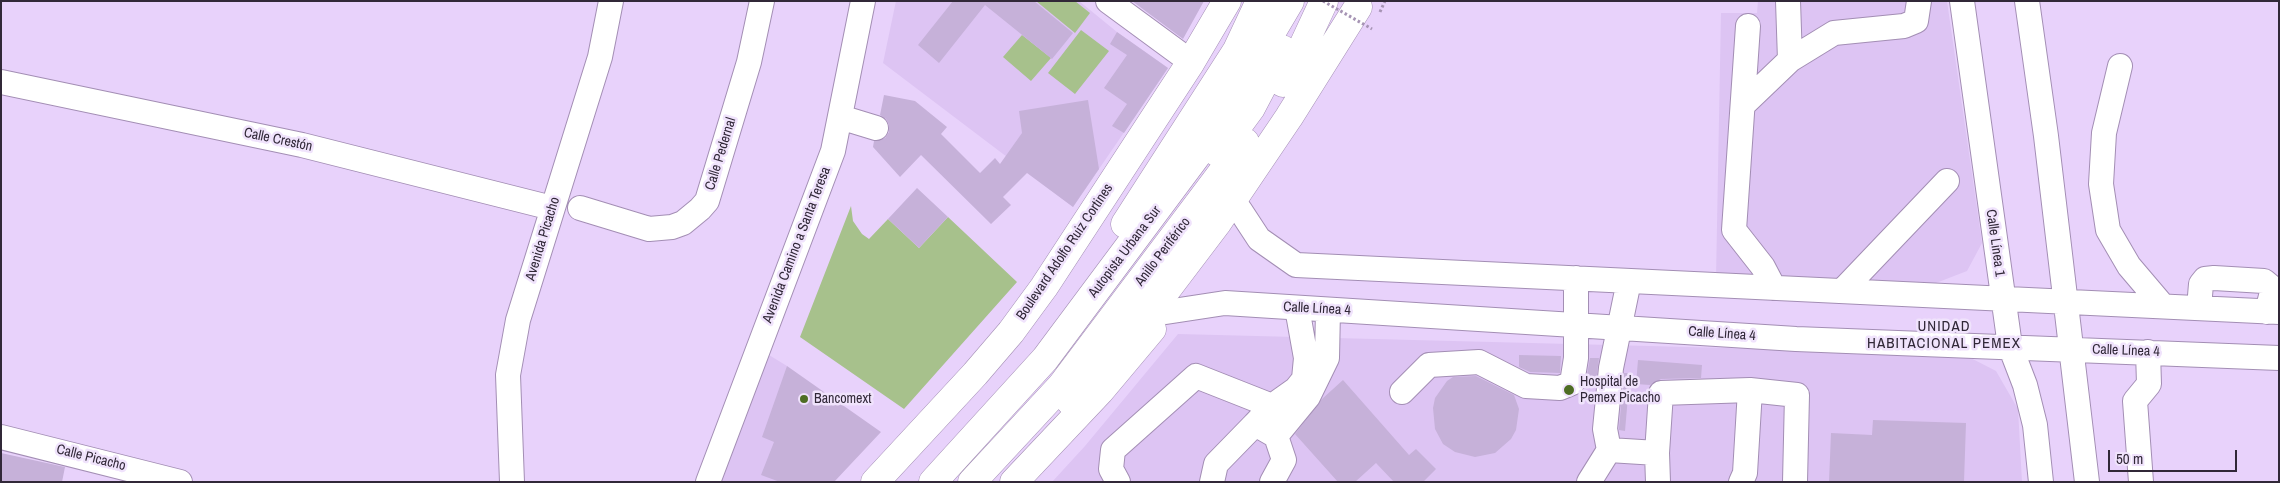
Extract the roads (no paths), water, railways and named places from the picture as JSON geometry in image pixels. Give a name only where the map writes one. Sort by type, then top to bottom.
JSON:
[{"type":"main road","name":"Boulevard Adolfo Ruiz Cortines","points":[[875,482],[975,374],[1011,332],[1044,287],[1191,62],[1227,1]]},
{"type":"main road","points":[[919,482],[1004,390],[1071,308],[1237,50],[1260,1]]},
{"type":"main road","name":"Autopista Urbana Sur","points":[[933,482],[1045,359],[1206,143],[1290,1]]},
{"type":"main road","name":"Autopista Urbana Sur","points":[[952,482],[1068,356],[1251,108],[1306,1]]},
{"type":"main road","name":"Anillo Periférico","points":[[972,482],[1062,385],[1249,136],[1297,59],[1323,1]]},
{"type":"main road","points":[[998,482],[1149,313],[1218,222],[1363,12]]},
{"type":"main road","points":[[1028,482],[1166,312],[1240,210],[1363,12]]},
{"type":"main road","points":[[854,482],[1022,299],[1083,225]]},
{"type":"main road","points":[[1014,482],[1100,391]]},
{"type":"street","name":"Avenida Picacho","points":[[512,482],[508,375],[518,320],[600,57],[611,1]]},
{"type":"street","name":"Calle Pedernal","points":[[580,208],[649,229],[661,229],[678,225],[700,209],[707,201],[749,62],[762,1]]},
{"type":"street","name":"Avenida Camino a Santa Teresa","points":[[708,482],[833,151],[863,1]]},
{"type":"street","points":[[1108,1],[1191,62]]},
{"type":"street","points":[[1788,1],[1790,60]]},
{"type":"street","points":[[1744,104],[1790,60],[1834,33],[1904,26],[1916,21],[1919,1]]},
{"type":"street","name":"Calle Línea 1","points":[[1962,1],[2010,346],[2025,384],[2035,425],[2041,482]]},
{"type":"street","points":[[2027,1],[2066,301],[2087,482]]},
{"type":"street","points":[[1748,26],[1734,230],[1763,267],[1774,288]]},
{"type":"street","points":[[2120,66],[2104,133],[2101,184],[2108,230],[2129,266],[2163,306]]},
{"type":"street","name":"Calle Crestón","points":[[1,82],[302,145],[552,208]]},
{"type":"street","points":[[840,117],[876,128]]},
{"type":"street","points":[[1842,291],[1947,181]]},
{"type":"street","points":[[1240,210],[1259,239],[1296,265],[2273,312],[2272,292],[2270,286],[2264,281],[2205,279],[2202,284],[2199,308]]},
{"type":"street","points":[[1402,392],[1429,365],[1479,362],[1526,386],[1560,388],[1572,383],[1576,358],[1576,278]]},
{"type":"street","points":[[1589,482],[1609,450],[1605,429],[1611,368],[1629,281]]},
{"type":"street","name":"Calle Línea 4","points":[[1166,312],[1225,303],[1796,339],[2279,358]]},
{"type":"street","points":[[1297,308],[1306,358],[1302,393]]},
{"type":"street","points":[[1276,436],[1302,393],[1327,358],[1328,310]]},
{"type":"street","points":[[2141,482],[2135,401],[2149,384],[2148,352]]},
{"type":"street","points":[[1118,482],[1111,469],[1113,450],[1196,376],[1272,406]]},
{"type":"street","points":[[1741,482],[1745,473],[1750,390]]},
{"type":"street","points":[[1658,482],[1657,452],[1661,393],[1750,390],[1797,395],[1795,482]]},
{"type":"street","points":[[1212,482],[1216,464],[1272,406],[1302,393]]},
{"type":"street","points":[[1255,424],[1276,436],[1284,460],[1272,482]]},
{"type":"street","name":"Calle Picacho","points":[[1,436],[180,482]]},
{"type":"street","points":[[1609,450],[1657,452]]},
{"type":"place","name":"Hospital de Pemex Picacho","points":[[1569,390]]},
{"type":"place","name":"Bancomext","points":[[804,399]]},
{"type":"district","name":"UNIDAD HABITACIONAL PEMEX","points":[[1944,336]]}]
